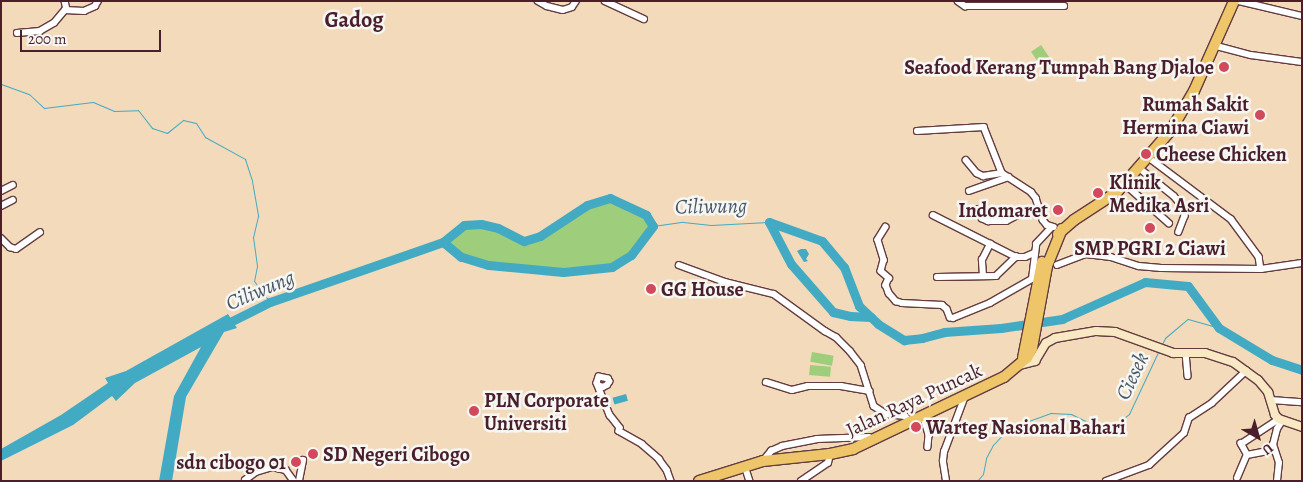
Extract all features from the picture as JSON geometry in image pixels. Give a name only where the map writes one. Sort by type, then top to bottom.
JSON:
[{"type":"highway","points":[[1023,360],[1034,341],[1050,257],[1059,231],[1110,198],[1125,184],[1171,130],[1186,107],[1234,1]]},
{"type":"highway","name":"Jalan Raya Puncak","points":[[699,481],[763,461],[830,454],[862,445],[1004,377],[1023,360]]},
{"type":"main road","points":[[1023,360],[1035,361],[1050,340],[1092,331],[1115,332],[1169,352],[1215,355],[1233,362],[1262,384],[1272,400],[1275,415],[1280,420],[1302,427]]},
{"type":"street","points":[[66,1],[67,10]]},
{"type":"street","points":[[17,33],[42,30],[67,10],[84,11],[95,6],[98,1]]},
{"type":"street","points":[[538,1],[547,6],[563,10],[572,7],[576,1]]},
{"type":"street","points":[[605,1],[644,19]]},
{"type":"street","points":[[958,1],[965,6],[1064,6]]},
{"type":"street","points":[[1239,1],[1302,16]]},
{"type":"street","points":[[1214,45],[1251,55],[1302,62]]},
{"type":"street","points":[[916,131],[984,126],[1002,173]]},
{"type":"street","points":[[1148,158],[1231,219],[1259,257],[1261,269]]},
{"type":"street","points":[[966,160],[977,173],[983,176],[1002,173],[1031,192],[1036,198],[1044,222],[1059,231]]},
{"type":"street","points":[[1138,167],[1169,192],[1184,208],[1185,216],[1179,232]]},
{"type":"street","points":[[969,191],[1009,177]]},
{"type":"street","points":[[1125,184],[1170,224]]},
{"type":"street","points":[[1,191],[14,185]]},
{"type":"street","points":[[1,206],[12,200]]},
{"type":"street","points":[[978,209],[982,218],[988,221],[1006,221],[1018,215],[1040,214]]},
{"type":"street","points":[[933,215],[1016,257],[1025,257],[1034,252]]},
{"type":"street","points":[[886,227],[878,240],[884,260],[881,271],[889,278],[886,285],[888,293],[902,304],[942,305],[951,318],[961,316],[990,303],[1030,280],[1034,272],[1034,252],[1040,238],[1059,231]]},
{"type":"street","points":[[1,238],[12,249],[16,249],[40,232]]},
{"type":"street","points":[[983,276],[982,260],[990,244]]},
{"type":"street","points":[[1057,265],[1086,254],[1146,266],[1261,269],[1302,263]]},
{"type":"street","points":[[938,277],[996,276],[1016,257]]},
{"type":"street","points":[[679,265],[724,282],[774,294],[840,340],[861,365],[872,402],[878,409],[886,414],[905,416],[910,421]]},
{"type":"street","points":[[1186,353],[1188,376]]},
{"type":"street","points":[[1106,481],[1149,465],[1184,433],[1189,418],[1212,403],[1246,371]]},
{"type":"street","points":[[766,382],[792,390],[808,386],[841,386],[870,391]]},
{"type":"street","points":[[598,385],[610,414],[620,428],[619,431],[642,444],[659,459],[667,470],[671,481]]},
{"type":"street","points":[[946,481],[943,461],[944,452],[965,396]]},
{"type":"street","points":[[1272,400],[1302,402]]},
{"type":"street","points":[[923,415],[929,435],[928,447]]},
{"type":"street","points":[[1277,481],[1279,465],[1273,450],[1274,436],[1280,420]]},
{"type":"street","points":[[1247,456],[1241,444],[1280,420]]},
{"type":"street","points":[[763,461],[775,449],[790,444],[817,439],[870,437]]},
{"type":"street","points":[[1247,456],[1273,450]]},
{"type":"street","points":[[801,481],[828,463],[830,454]]},
{"type":"street","points":[[1237,478],[1247,456]]},
{"type":"street","points":[[299,481],[303,460]]},
{"type":"street","points":[[745,466],[750,481]]},
{"type":"street","points":[[245,480],[256,472],[272,467],[286,470],[294,481]]},
{"type":"green space","points":[[1041,45],[1055,66],[1045,72],[1031,52]]},
{"type":"green space","points":[[610,198],[646,215],[653,226],[631,255],[612,267],[563,272],[488,265],[461,257],[443,242],[464,225],[481,224],[498,228],[524,241],[540,236],[587,205]]},
{"type":"green space","points":[[812,352],[834,356],[832,366],[810,362]]},
{"type":"green space","points":[[810,365],[831,367],[830,377],[809,375]]},
{"type":"water","points":[[806,249],[809,254],[806,259],[808,261],[804,262],[797,251]]},
{"type":"water","points":[[228,314],[237,328],[224,332],[186,397],[172,481],[159,481],[174,396],[201,347],[135,383],[116,401],[112,396],[73,425],[1,461],[1,449],[61,415],[108,383],[105,378],[126,371]]},
{"type":"water","points":[[626,394],[628,401],[614,405],[613,398]]},
{"type":"waterway","points":[[1,84],[29,94],[44,108],[93,102],[114,111],[138,110],[152,128],[167,133],[183,120],[196,123],[205,137],[245,159],[252,181],[258,216],[253,237],[257,266],[254,281],[270,302]]},
{"type":"waterway","name":"Ciliwung","points":[[222,326],[270,302],[443,242],[464,225],[481,224],[498,228],[524,241],[540,236],[587,205],[610,198],[646,215],[653,226],[631,255],[612,267],[563,272],[488,265],[461,257],[443,242]]},
{"type":"waterway","name":"Ciliwung","points":[[653,226],[683,222],[711,225],[769,222]]},
{"type":"waterway","points":[[769,222],[822,241],[844,267],[859,306],[878,324],[904,340],[922,338],[944,332],[1001,328],[1062,319],[1145,282],[1188,286],[1219,328],[1272,360],[1302,370]]},
{"type":"waterway","points":[[769,222],[791,264],[833,312],[850,316],[871,317]]},
{"type":"waterway","points":[[1161,346],[1165,338],[1188,319],[1219,328]]},
{"type":"waterway","name":"Ciesek","points":[[977,481],[983,474],[986,458],[993,445],[1009,428],[1051,413],[1071,414],[1100,428],[1115,425],[1129,414],[1158,352]]},
{"type":"place","name":"Seafood Kerang Tumpah Bang Djaloe","points":[[1224,67]]},
{"type":"place","name":"Rumah Sakit Hermina Ciawi","points":[[1260,115]]},
{"type":"place","name":"Cheese Chicken","points":[[1146,154]]},
{"type":"place","name":"Klinik Medika Asri","points":[[1098,193]]},
{"type":"place","name":"Indomaret","points":[[1058,210]]},
{"type":"place","name":"SMP PGRI 2 Ciawi","points":[[1150,228]]},
{"type":"place","name":"GG House","points":[[651,289]]},
{"type":"place","name":"PLN Corporate Universiti","points":[[474,411]]},
{"type":"place","name":"Warteg Nasional Bahari","points":[[916,427]]},
{"type":"place","name":"SD Negeri Cibogo","points":[[313,454]]},
{"type":"place","name":"sdn cibogo 01","points":[[296,462]]},
{"type":"district","name":"Gadog","points":[[354,21]]}]
